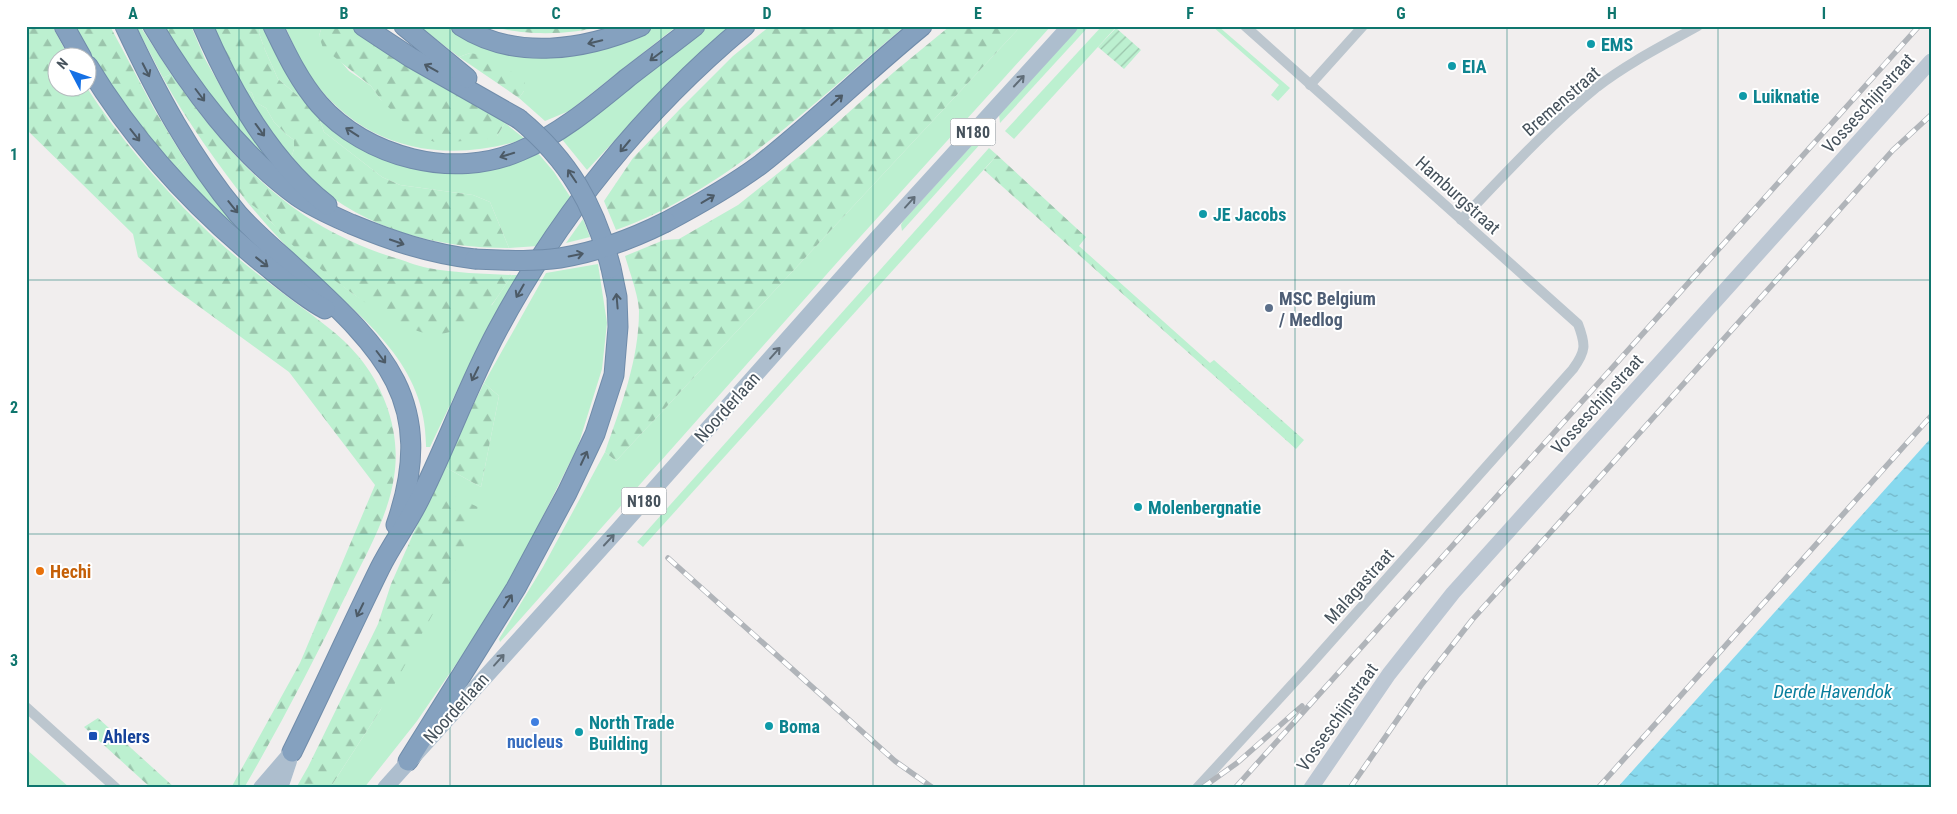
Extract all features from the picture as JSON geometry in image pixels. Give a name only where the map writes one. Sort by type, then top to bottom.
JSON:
[{"type":"highway","points":[[64,26],[76,48]]},
{"type":"highway","points":[[125,26],[164,103],[210,176],[226,197],[255,232],[293,266],[370,342],[390,369],[400,391],[410,428],[412,445],[404,502],[381,566]]},
{"type":"highway","points":[[153,26],[199,94],[255,159],[298,197],[326,213],[392,241],[414,248],[442,255],[475,259],[523,261],[560,258],[594,251],[636,237],[708,199],[758,166],[922,26]]},
{"type":"highway","points":[[203,26],[233,91],[270,145],[313,192],[352,224]]},
{"type":"highway","points":[[273,26],[294,70],[318,104],[351,132],[388,151],[429,162],[456,163],[478,162],[519,152],[558,131],[695,26]]},
{"type":"highway","points":[[363,26],[410,57],[519,118]]},
{"type":"highway","points":[[404,26],[519,118],[556,154],[577,182],[600,229],[617,297],[618,327],[614,375],[595,434],[567,493],[516,588],[408,761]]},
{"type":"highway","points":[[461,26],[510,46],[544,48],[572,47],[596,42],[640,26]]},
{"type":"highway","points":[[292,752],[381,566],[423,494],[474,376],[524,283],[555,234],[657,108],[718,49],[746,26]]},
{"type":"highway","points":[[98,81],[125,123],[152,156],[211,219],[296,289],[323,308],[348,321]]},
{"type":"main road","name":"Noorderlaan","points":[[384,788],[617,531],[877,238],[1070,26]]},
{"type":"main road","points":[[261,788],[292,752]]},
{"type":"main road","points":[[272,788],[292,752]]},
{"type":"main road","points":[[280,788],[292,752]]},
{"type":"street","name":"Hamburgstraat","points":[[1245,26],[1578,324],[1585,342],[1583,356],[1573,370],[1541,404]]},
{"type":"street","points":[[1310,85],[1363,26]]},
{"type":"street","name":"Bremenstraat","points":[[1461,220],[1543,135],[1598,86],[1650,52],[1698,26]]},
{"type":"street","name":"Vosseschijnstraat","points":[[1311,788],[1389,674],[1453,593],[1931,61]]},
{"type":"street","name":"Malagastraat","points":[[1197,788],[1337,635],[1541,404]]},
{"type":"street","points":[[26,707],[116,788]]},
{"type":"green space","points":[[26,26],[52,26],[64,48],[48,48],[48,98],[94,98],[112,124],[169,192],[200,224],[245,264],[344,341],[369,370],[384,398],[393,429],[396,461],[387,507],[368,551],[310,667],[244,788],[231,788],[300,663],[375,485],[289,372],[175,289],[138,257],[133,234],[26,129]]},
{"type":"green space","points":[[72,26],[110,26],[154,109],[185,160],[172,171],[124,111],[98,68],[98,48],[85,48]]},
{"type":"green space","points":[[136,26],[140,26],[171,74],[163,78]]},
{"type":"green space","points":[[162,26],[191,26],[205,59],[183,59]]},
{"type":"green space","points":[[211,26],[260,26],[259,33],[278,79],[317,112],[324,132],[382,177],[400,185],[473,195],[490,202],[509,248],[455,244],[429,240],[404,233],[379,224],[333,198],[308,178],[291,158],[294,140],[274,122],[266,108],[255,102],[252,93],[239,85]]},
{"type":"green space","points":[[260,26],[264,26],[275,52],[295,86],[407,164],[537,152],[554,172],[571,198],[538,246],[509,248],[490,202],[473,195],[400,185],[382,177],[324,132],[317,112],[278,79],[259,33]]},
{"type":"green space","points":[[285,26],[322,26],[319,36],[349,71],[371,86],[381,100],[497,136],[505,123],[525,139],[494,147],[463,151],[432,150],[403,144],[376,133],[350,118],[327,97],[304,66]]},
{"type":"green space","points":[[322,26],[351,26],[367,39],[505,123],[497,136],[488,139],[438,143],[419,137],[381,100],[371,86],[323,48],[319,36]]},
{"type":"green space","points":[[419,26],[448,26],[457,33],[485,46],[641,32],[652,26],[677,26],[569,111],[545,121],[519,98],[524,91],[470,53],[459,57]]},
{"type":"green space","points":[[494,26],[600,26],[562,33],[532,33]]},
{"type":"green space","points":[[704,26],[732,26],[644,109],[587,170],[561,138]]},
{"type":"green space","points":[[770,26],[905,26],[804,113],[733,168],[696,192],[657,213],[616,230],[604,201],[633,158],[733,56]]},
{"type":"green space","points":[[950,26],[1021,26],[616,461],[605,452],[628,383],[636,347],[639,311],[636,291],[625,256],[664,240],[679,239],[738,205],[802,154],[894,72]]},
{"type":"green space","points":[[1021,26],[1051,26],[842,257],[500,642],[499,639],[543,567],[605,452],[616,461]]},
{"type":"green space","points":[[1080,26],[1089,26],[1000,123],[999,114]]},
{"type":"green space","points":[[1102,26],[1117,26],[1014,139],[1005,131]]},
{"type":"green space","points":[[1212,26],[1218,26],[1290,88],[1278,101],[1271,95],[1279,85]]},
{"type":"green space","points":[[1116,28],[1141,50],[1124,69],[1098,47]]},
{"type":"green space","points":[[470,53],[487,56],[521,78],[525,82],[524,91],[519,98],[459,57]]},
{"type":"green space","points":[[183,59],[205,59],[237,116],[274,162],[271,167],[236,130]]},
{"type":"green space","points":[[171,74],[216,134],[240,161],[265,185],[293,207],[322,226],[355,243],[424,267],[460,272],[512,275],[485,313],[473,322],[458,329],[441,334],[429,334],[394,321],[334,280],[287,240],[254,206],[248,203],[182,111],[163,78]]},
{"type":"green space","points":[[239,85],[252,93],[255,102],[266,108],[274,122],[294,140],[291,158],[276,141]]},
{"type":"green space","points":[[982,142],[902,231],[901,225],[903,221],[974,143]]},
{"type":"green space","points":[[989,148],[997,155],[643,547],[637,542]]},
{"type":"green space","points":[[997,155],[1086,237],[1079,246],[1210,363],[1214,360],[1304,440],[1296,449],[984,170]]},
{"type":"green space","points":[[185,160],[226,214],[260,250],[172,171]]},
{"type":"green space","points":[[248,203],[256,206],[287,239],[326,273],[353,294],[402,324],[492,305],[512,275],[519,275],[483,338],[430,447],[426,447],[424,419],[416,393],[405,370],[390,348],[373,328],[288,248]]},
{"type":"green space","points":[[583,219],[590,237],[566,243]]},
{"type":"green space","points":[[598,264],[607,323],[602,369],[578,446],[515,572],[465,651],[417,721],[364,788],[330,788],[381,709],[434,487],[443,466],[481,487],[499,396],[484,383],[546,273]]},
{"type":"green space","points":[[484,383],[499,396],[481,487],[443,466]]},
{"type":"green space","points":[[434,487],[478,507],[453,577],[381,709],[330,788],[296,788],[378,624],[391,584]]},
{"type":"green space","points":[[98,718],[175,788],[151,788],[84,727]]},
{"type":"green space","points":[[26,749],[70,788],[26,788]]},
{"type":"water","name":"Derde Havendok","points":[[1931,438],[1931,788],[1617,788]]},
{"type":"railway","points":[[1235,788],[1919,26]]},
{"type":"railway","points":[[1350,788],[1422,684],[1472,620],[1893,150],[1931,115]]},
{"type":"railway","points":[[1598,788],[1931,416]]},
{"type":"railway","points":[[668,558],[895,761],[933,788]]},
{"type":"railway","points":[[1202,788],[1237,763],[1302,706]]},
{"type":"place","name":"EMS","points":[[1591,44]]},
{"type":"place","name":"EIA","points":[[1452,66]]},
{"type":"place","name":"Luiknatie","points":[[1743,96]]},
{"type":"place","name":"JE Jacobs","points":[[1203,214]]},
{"type":"place","name":"MSC Belgium / Medlog","points":[[1269,308]]},
{"type":"place","name":"Molenbergnatie","points":[[1138,507]]},
{"type":"place","name":"Hechi","points":[[40,571]]},
{"type":"place","name":"nucleus","points":[[535,722]]},
{"type":"place","name":"Boma","points":[[769,726]]},
{"type":"place","name":"North Trade Building","points":[[579,732]]},
{"type":"place","name":"Ahlers","points":[[93,736]]}]
